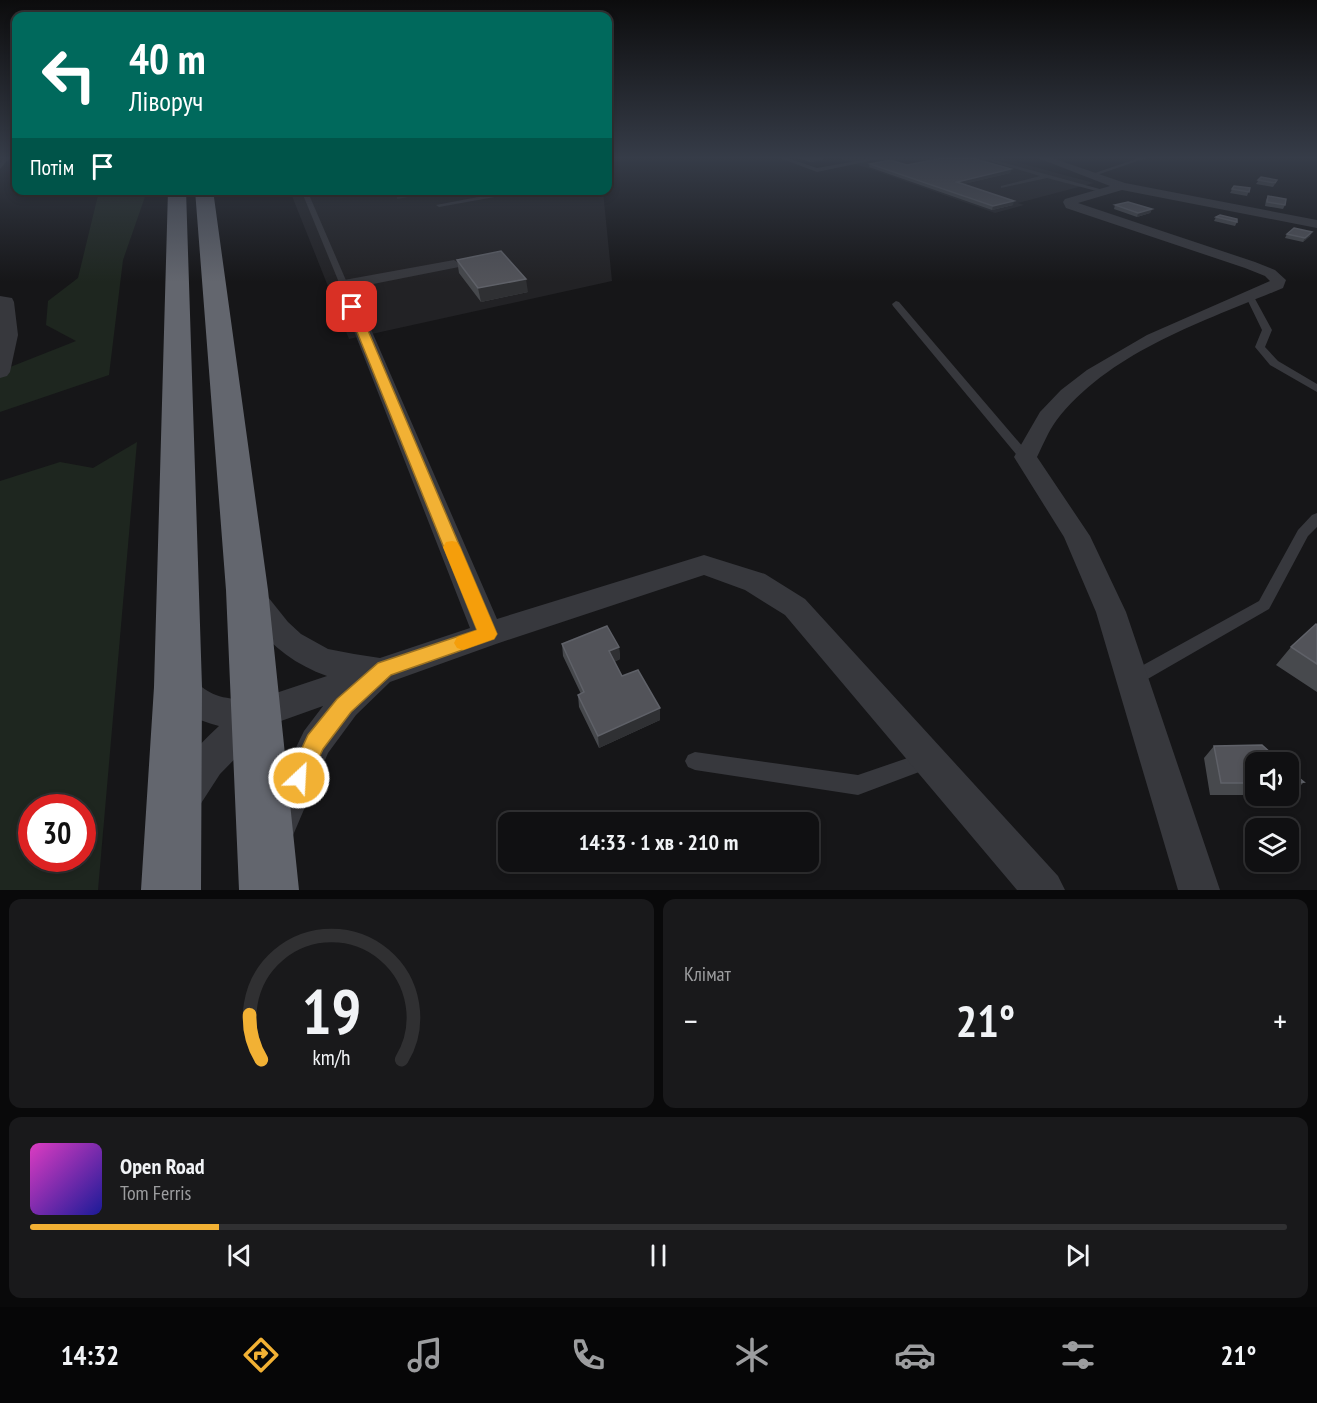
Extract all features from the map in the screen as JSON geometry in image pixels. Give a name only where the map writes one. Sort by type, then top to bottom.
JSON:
[{"type":"highway","points":[[171,890],[178,687],[177,200]]},
{"type":"highway","points":[[205,200],[247,590],[268,868]]},
{"type":"street","points":[[1077,200],[1069,202],[1070,205],[1250,265],[1270,273],[1278,280],[1277,285],[1126,352],[1079,383],[1047,417],[1025,458],[1077,536],[1111,612],[1198,890]]},
{"type":"street","points":[[1191,200],[1317,224]]},
{"type":"street","points":[[454,264],[344,285],[488,634]]},
{"type":"street","points":[[0,301],[6,302],[9,335],[0,372]]},
{"type":"street","points":[[178,687],[192,700],[215,712],[235,716],[258,714],[488,634],[705,565],[755,582],[795,606],[1044,890]]},
{"type":"street","points":[[247,590],[266,618],[294,646],[326,664],[352,669],[385,669]]},
{"type":"street","points":[[268,868],[316,742],[344,705],[385,669]]},
{"type":"street","points":[[174,815],[207,762],[225,742],[258,714]]},
{"type":"lane","points":[[307,200],[344,285]]},
{"type":"lane","points":[[439,206],[476,200]]},
{"type":"lane","points":[[1250,297],[1267,330],[1260,347],[1274,363],[1317,389]]},
{"type":"lane","points":[[896,304],[1025,458]]},
{"type":"lane","points":[[1133,679],[1264,605],[1302,533],[1317,518]]},
{"type":"lane","points":[[695,761],[858,785],[929,760]]},
{"type":"shaded area","points":[[97,200],[144,200],[123,260],[109,375],[0,412],[0,371],[76,341],[46,325],[48,301],[78,278]]},
{"type":"shaded area","points":[[293,200],[604,200],[612,281],[349,339]]},
{"type":"shaded area","points":[[957,200],[1031,200],[1018,203],[1024,205],[995,213]]},
{"type":"shaded area","points":[[137,442],[98,890],[0,890],[0,481],[60,462],[93,468]]},
{"type":"building","points":[[974,200],[1014,201],[993,206]]},
{"type":"building","points":[[1267,200],[1286,200],[1285,205],[1267,202]]},
{"type":"building","points":[[1128,202],[1152,209],[1138,213],[1115,205]]},
{"type":"building","points":[[1220,215],[1237,219],[1237,222],[1216,217]]},
{"type":"building","points":[[1294,228],[1312,232],[1305,238],[1287,234]]},
{"type":"building","points":[[501,251],[526,279],[478,288],[457,260]]},
{"type":"building","points":[[1317,625],[1317,664],[1291,647]]},
{"type":"building","points":[[607,626],[619,647],[609,651],[622,676],[638,670],[660,708],[598,736],[578,695],[584,692],[562,644]]},
{"type":"building","points":[[1262,745],[1270,752],[1245,752],[1245,783],[1221,783],[1214,746]]},
{"type":"slow traffic","points":[[452,547],[488,634],[463,643]]},
{"type":"route","points":[[299,778],[316,742],[344,705],[385,669],[488,634],[352,307]]}]
